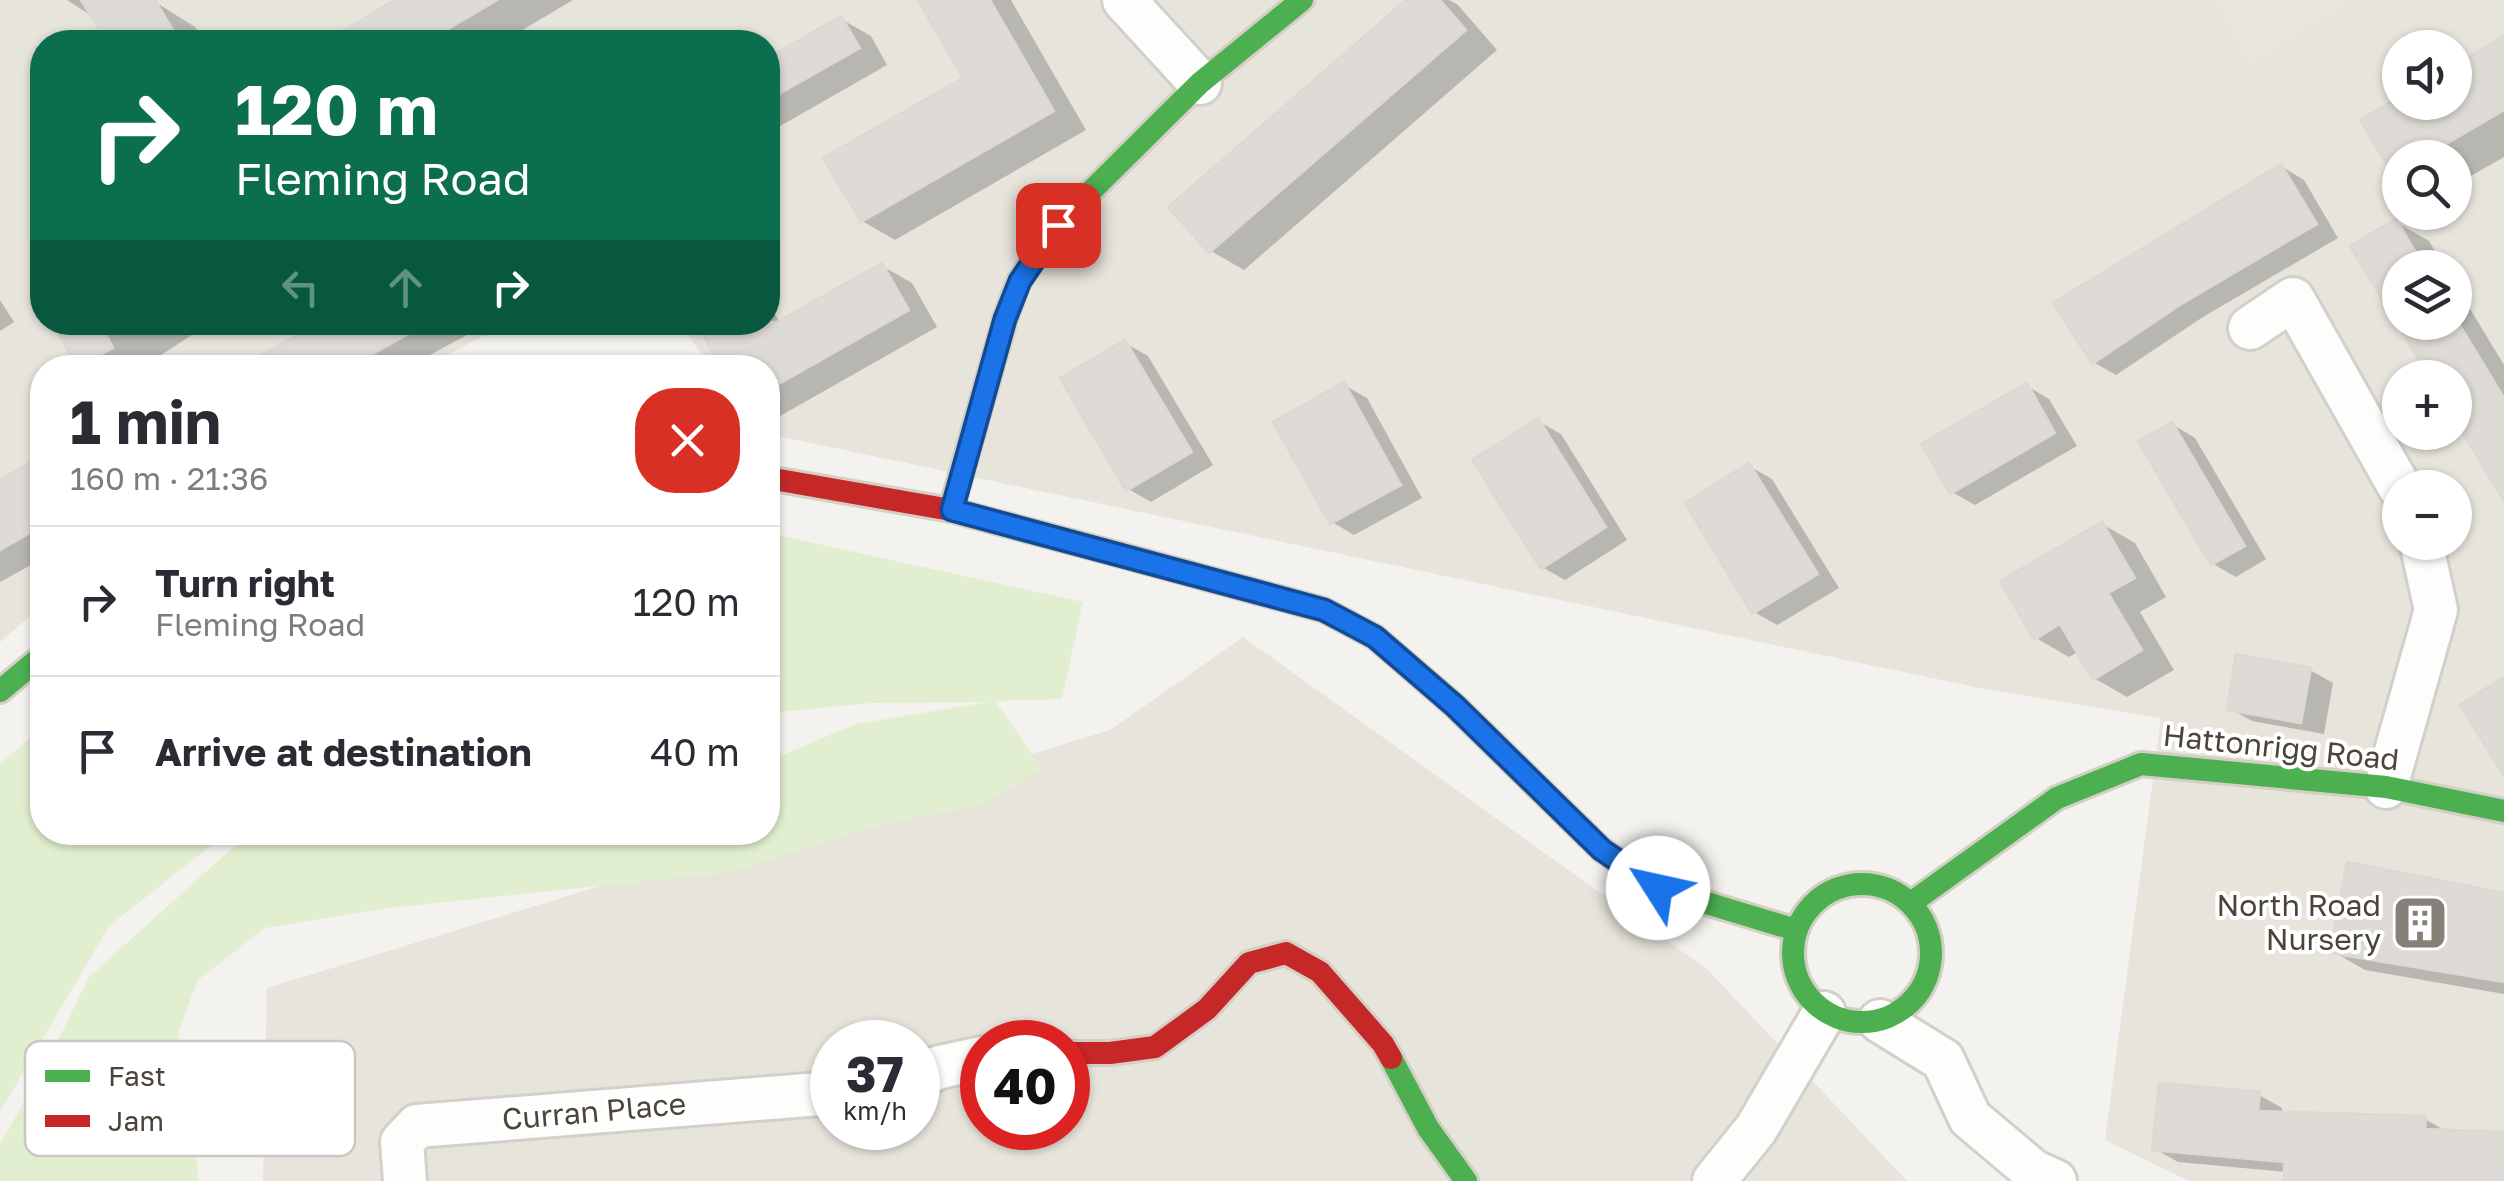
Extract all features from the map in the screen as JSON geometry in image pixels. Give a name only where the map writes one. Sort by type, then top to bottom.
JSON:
[{"type":"street","points":[[1124,0],[1200,83]]},
{"type":"street","points":[[952,510],[1005,319],[1020,281],[1058,225],[1200,83],[1302,0]]},
{"type":"street","points":[[2250,328],[2293,299],[2390,470]]},
{"type":"street","points":[[780,480],[952,510],[1324,610],[1375,637],[1455,706],[1602,850],[1658,888],[1796,930]]},
{"type":"street","points":[[2386,787],[2436,610],[2426,560]]},
{"type":"street","points":[[0,692],[30,666]]},
{"type":"street","name":"Hattonrigg Road","points":[[1911,903],[2057,798],[2141,764],[2386,787],[2504,811]]},
{"type":"street","points":[[1868,883],[1891,889],[1911,903],[1925,923],[1931,962],[1924,986],[1906,1008],[1880,1021],[1848,1022],[1824,1013],[1800,986],[1792,962],[1796,930],[1807,909],[1842,886],[1868,883]]},
{"type":"street","points":[[1090,1054],[1155,1047],[1207,1009],[1249,963],[1286,952],[1320,972],[1384,1044],[1428,1128],[1466,1181]]},
{"type":"street","points":[[1714,1181],[1756,1129],[1824,1013]]},
{"type":"street","points":[[1880,1021],[1943,1060],[1970,1118],[2033,1171],[2055,1181]]},
{"type":"street","name":"Curran Place","points":[[405,1181],[402,1142],[416,1126],[810,1095]]},
{"type":"shaded area","points":[[0,0],[2504,0],[2504,1181],[2189,1181],[2105,1140],[2161,718],[1975,687],[780,437],[780,355],[702,355],[688,335],[780,335],[780,30],[30,30],[30,335],[484,335],[448,355],[30,355],[30,616],[0,642]]},
{"type":"shaded area","points":[[2212,0],[2355,0],[2250,66]]},
{"type":"shaded area","points":[[1243,637],[1708,970],[1907,1181],[263,1181],[264,1156],[355,1156],[355,1041],[266,1041],[267,988],[734,845],[780,845],[780,831],[1110,730]]},
{"type":"green space","points":[[780,536],[1083,602],[1062,699],[995,701],[1043,769],[982,805],[884,824],[726,873],[388,908],[265,928],[198,980],[178,1032],[179,1041],[58,1041],[89,977],[236,845],[780,845],[780,756],[856,724],[988,702],[872,703],[780,712]]},
{"type":"green space","points":[[30,738],[30,845],[212,845],[109,926],[42,1041],[25,1041],[25,1069],[0,1112],[0,764]]},
{"type":"green space","points":[[25,1101],[25,1156],[195,1156],[199,1181],[0,1181],[0,1144]]},
{"type":"building","points":[[81,0],[155,0],[173,30],[100,30]]},
{"type":"building","points":[[395,0],[497,0],[446,30],[344,30]]},
{"type":"building","points":[[918,0],[990,0],[1054,111],[861,222],[823,158],[963,78]]},
{"type":"building","points":[[1406,0],[1440,0],[1466,30],[1209,253],[1168,207]]},
{"type":"building","points":[[841,16],[860,48],[780,93],[780,51]]},
{"type":"building","points":[[2504,36],[2504,110],[2453,140],[2382,140],[2382,156],[2360,120],[2382,107],[2382,120],[2472,120],[2472,55]]},
{"type":"building","points":[[2281,164],[2317,224],[2180,305],[2092,364],[2053,303]]},
{"type":"building","points":[[2382,227],[2403,230],[2414,250],[2382,250],[2382,299],[2350,246]]},
{"type":"building","points":[[882,263],[909,310],[780,383],[780,355],[714,355],[703,335],[780,335],[780,320]]},
{"type":"building","points":[[60,335],[106,335],[113,348],[99,355],[70,355]]},
{"type":"building","points":[[298,335],[407,335],[370,355],[261,355]]},
{"type":"building","points":[[1125,340],[1192,452],[1126,491],[1060,378]]},
{"type":"building","points":[[2407,340],[2469,340],[2504,398],[2504,501],[2472,448],[2472,360],[2419,360]]},
{"type":"building","points":[[1344,382],[1401,485],[1330,524],[1273,422]]},
{"type":"building","points":[[2027,383],[2055,433],[1950,494],[1921,444]]},
{"type":"building","points":[[1538,418],[1606,527],[1541,569],[1472,460]]},
{"type":"building","points":[[2172,422],[2245,546],[2211,565],[2138,441]]},
{"type":"building","points":[[30,463],[30,533],[0,550],[0,480]]},
{"type":"building","points":[[1749,463],[1818,574],[1752,614],[1685,503]]},
{"type":"building","points":[[2102,522],[2135,578],[2108,593],[2142,650],[2093,680],[2060,624],[2034,640],[2000,581]]},
{"type":"building","points":[[2236,654],[2311,668],[2301,723],[2227,710]]},
{"type":"building","points":[[2504,677],[2504,776],[2460,705]]},
{"type":"building","name":"North Road Nursery","points":[[2347,862],[2504,893],[2504,982],[2330,953]]},
{"type":"building","points":[[2159,1083],[2260,1092],[2258,1111],[2426,1116],[2425,1129],[2504,1132],[2504,1181],[2284,1181],[2284,1162],[2152,1150]]},
{"type":"traffic: fast","points":[[951,510],[1019,281],[1057,225],[1200,83],[1302,0]]},
{"type":"traffic: fast","points":[[1121,555],[1324,610],[1375,637],[1455,706],[1601,849],[1657,888],[1796,930]]},
{"type":"traffic: fast","points":[[0,691],[30,666]]},
{"type":"traffic: fast","points":[[1911,903],[2057,798],[2141,764],[2386,787],[2504,811]]},
{"type":"traffic: fast","points":[[1862,884],[1889,889],[1911,904],[1926,926],[1931,953],[1926,980],[1911,1002],[1889,1017],[1862,1022],[1835,1017],[1813,1002],[1798,980],[1793,953],[1798,926],[1813,904],[1835,889],[1862,884]]},
{"type":"traffic: fast","points":[[1391,1058],[1428,1128],[1466,1181]]},
{"type":"traffic: jam","points":[[780,480],[951,510],[1121,555]]},
{"type":"traffic: jam","points":[[1090,1053],[1155,1047],[1207,1009],[1249,963],[1286,953],[1320,972],[1391,1058]]},
{"type":"place","name":"North Road Nursery","points":[[2420,923]]},
{"type":"route","points":[[1058,225],[1020,281],[1005,319],[952,510],[1324,610],[1375,637],[1455,706],[1602,850],[1658,888]]}]
